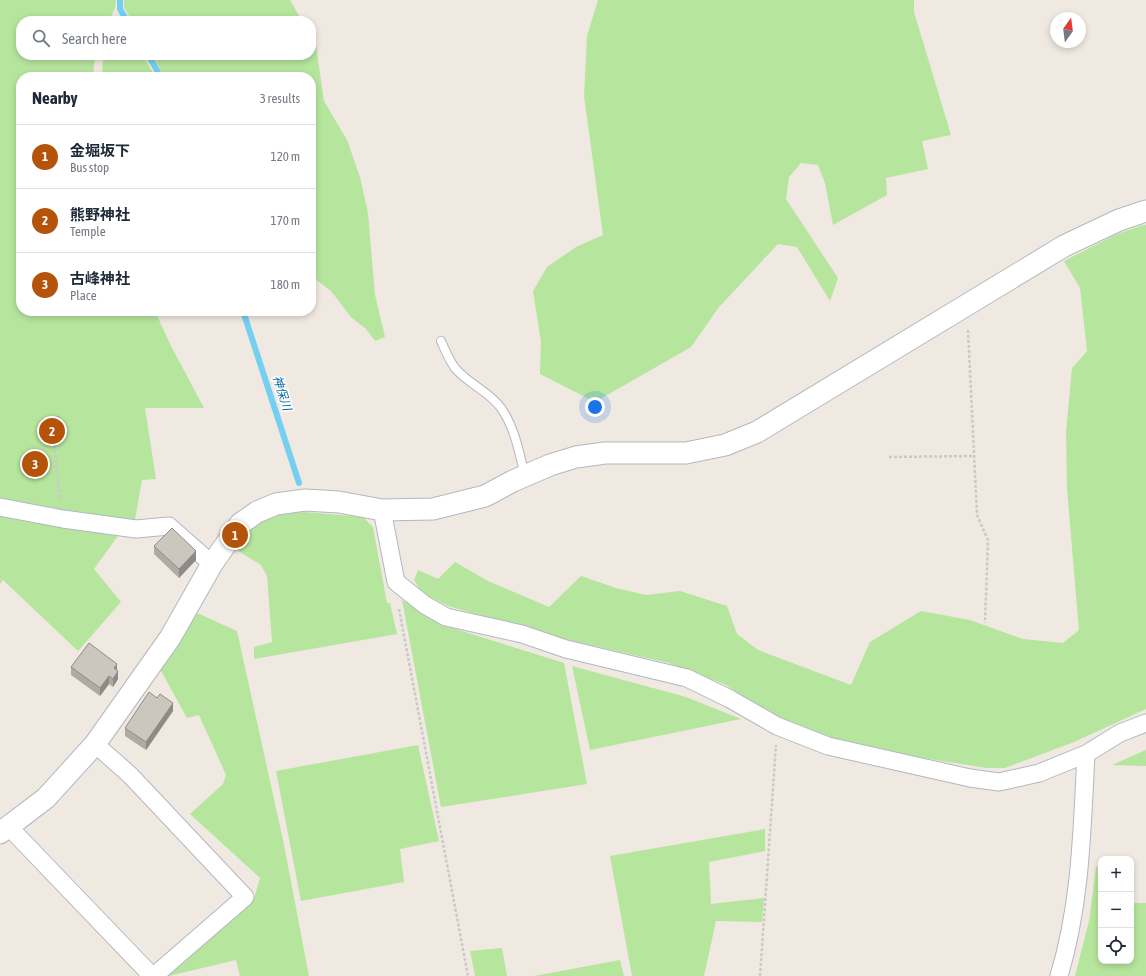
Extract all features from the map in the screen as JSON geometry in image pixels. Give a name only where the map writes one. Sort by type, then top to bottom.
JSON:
[{"type":"street","points":[[95,744],[130,775],[245,897],[153,976],[4,829],[46,798],[95,744],[170,638],[212,564],[240,524],[257,512],[276,504],[305,500],[339,502],[382,510],[433,509],[485,496],[550,465],[576,457],[605,453],[686,453],[725,445],[757,432],[1064,246],[1119,220],[1146,211]]},
{"type":"street","points":[[0,507],[63,520],[136,529],[169,526],[212,564]]},
{"type":"street","points":[[382,510],[396,582],[397,600]]},
{"type":"street","points":[[396,582],[425,605],[446,616],[522,634],[566,649],[687,678],[730,699],[777,726],[828,746],[917,767],[999,782],[1039,773],[1086,754],[1120,732],[1146,722]]},
{"type":"street","points":[[1059,976],[1067,948],[1078,889],[1086,754]]},
{"type":"lane","points":[[441,341],[454,368],[467,380],[486,392],[500,407],[514,430],[525,476]]},
{"type":"path","points":[[966,305],[977,515],[988,540],[984,623]]},
{"type":"path","points":[[54,444],[63,520]]},
{"type":"path","points":[[889,457],[974,456]]},
{"type":"path","points":[[397,600],[468,976]]},
{"type":"path","points":[[760,976],[777,726]]},
{"type":"green space","points":[[0,0],[116,0],[115,8],[111,16],[16,16],[16,60],[95,60],[93,72],[16,72],[16,316],[157,316],[170,344],[204,408],[145,408],[156,479],[142,480],[134,525],[0,500]]},
{"type":"green space","points":[[124,0],[290,0],[299,16],[129,16],[124,7]]},
{"type":"green space","points":[[598,0],[914,0],[914,12],[951,135],[922,141],[928,169],[886,178],[887,195],[833,225],[825,183],[818,165],[801,163],[789,177],[786,199],[838,278],[830,301],[797,247],[778,244],[719,307],[691,347],[595,402],[540,374],[541,342],[533,291],[547,267],[576,247],[603,235],[584,96],[587,36]]},
{"type":"green space","points":[[316,46],[324,101],[347,140],[360,177],[368,213],[375,295],[385,337],[375,341],[366,329],[351,317],[331,291],[316,280],[316,72],[162,72],[155,60],[316,60]]},
{"type":"green space","points":[[103,60],[145,60],[153,72],[102,72]]},
{"type":"green space","points":[[1146,225],[1146,709],[1074,742],[1005,768],[987,768],[923,758],[833,741],[783,721],[724,684],[669,663],[564,639],[448,606],[422,593],[414,580],[418,570],[438,579],[455,562],[488,581],[549,607],[581,576],[616,588],[646,595],[680,591],[727,606],[737,634],[758,650],[851,685],[870,642],[921,611],[970,620],[1023,639],[1063,643],[1079,630],[1067,489],[1066,432],[1072,368],[1087,351],[1080,288],[1064,261],[1117,234]]},
{"type":"green space","points":[[0,511],[120,533],[94,569],[121,602],[78,651],[3,580],[0,584]]},
{"type":"green space","points":[[305,512],[363,517],[373,527],[387,603],[390,603],[397,634],[254,659],[254,647],[272,642],[267,576],[261,565],[237,550],[253,527],[266,517],[286,513]]},
{"type":"green space","points":[[402,600],[446,626],[564,663],[587,784],[441,807]]},
{"type":"green space","points":[[197,613],[237,631],[283,840],[309,976],[240,976],[236,960],[169,976],[161,976],[189,956],[243,910],[254,898],[260,878],[190,814],[223,784],[226,775],[199,715],[187,718],[160,669]]},
{"type":"green space","points":[[572,666],[686,697],[741,719],[590,750]]},
{"type":"green space","points":[[418,745],[439,841],[400,849],[404,882],[301,901],[276,771]]},
{"type":"green space","points":[[1146,750],[1146,766],[1112,765]]},
{"type":"green space","points":[[765,829],[765,851],[709,862],[711,904],[764,898],[762,922],[716,921],[704,976],[632,976],[610,856]]},
{"type":"green space","points":[[1096,867],[1098,867],[1098,964],[1134,964],[1134,903],[1146,903],[1146,976],[1075,976],[1089,921]]},
{"type":"green space","points":[[502,948],[507,976],[475,976],[470,951]]},
{"type":"green space","points":[[620,960],[624,976],[534,976]]},
{"type":"building","points":[[59,417],[61,436],[45,437],[43,419]]},
{"type":"building","points":[[172,528],[196,551],[179,569],[154,546]]},
{"type":"building","points":[[89,643],[117,664],[114,668],[118,671],[113,679],[109,676],[100,688],[71,667]]},
{"type":"building","points":[[149,692],[157,698],[160,694],[173,703],[146,742],[125,728]]},
{"type":"waterway","name":"神保川","points":[[120,0],[120,9],[124,16]]},
{"type":"waterway","name":"神保川","points":[[151,60],[158,72]]},
{"type":"waterway","name":"神保川","points":[[245,316],[299,483]]},
{"type":"place","name":"熊野神社","points":[[52,431]]},
{"type":"place","name":"古峰神社","points":[[35,464]]},
{"type":"place","name":"金堀坂下","points":[[235,535]]}]
